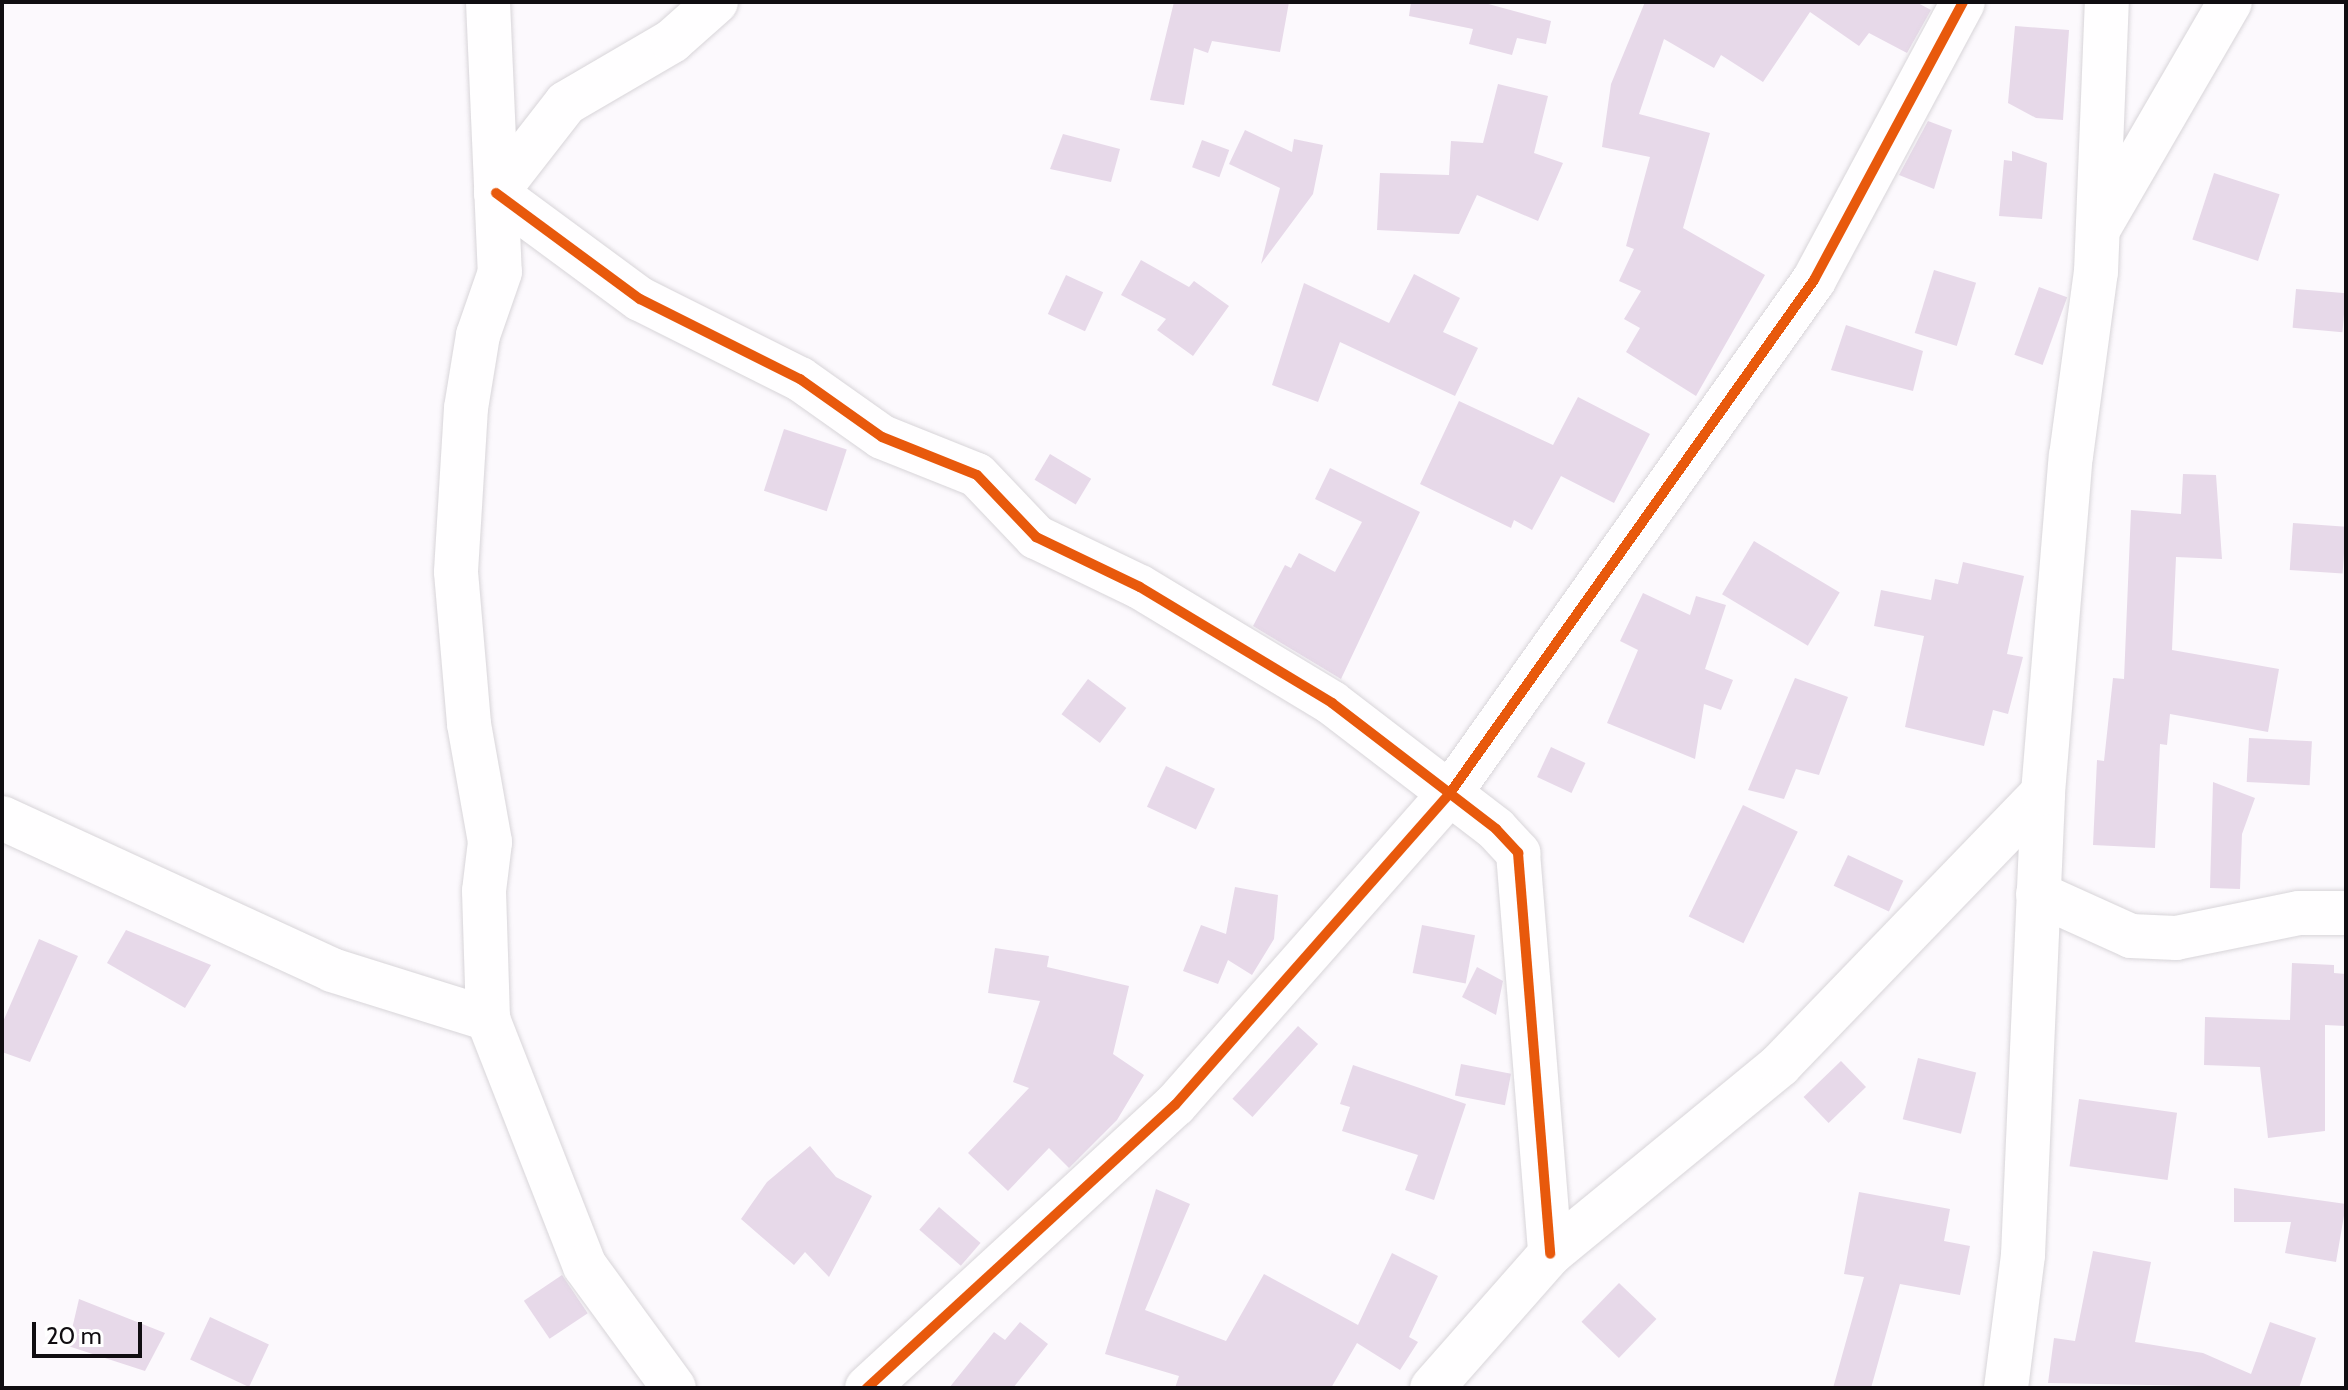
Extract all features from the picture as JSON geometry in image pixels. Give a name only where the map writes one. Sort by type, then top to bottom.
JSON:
[{"type":"street","points":[[488,2],[500,272],[472,368],[456,572],[469,724],[490,842],[484,891],[488,1019],[585,1266],[674,1388]]},
{"type":"street","points":[[496,193],[566,103],[672,41],[716,2]]},
{"type":"street","points":[[867,1388],[1175,1105],[1450,793],[1814,280],[1963,2]]},
{"type":"street","points":[[2006,1388],[2023,1255],[2043,793],[2095,237],[2107,2]]},
{"type":"street","points":[[2095,237],[2230,2]]},
{"type":"street","points":[[496,193],[640,299],[800,379],[882,437],[977,475],[1036,537],[1238,645],[1332,703],[1450,793],[1518,853],[1550,1254]]},
{"type":"street","points":[[1432,1388],[1550,1254],[1780,1065],[2043,793]]},
{"type":"street","points":[[2,818],[332,970],[488,1019]]},
{"type":"street","points":[[2038,894],[2131,936],[2176,938],[2299,913],[2346,913]]},
{"type":"building","points":[[1174,2],[1289,2],[1280,52],[1212,41],[1208,53],[1194,48],[1184,105],[1150,100]]},
{"type":"building","points":[[1411,2],[1481,2],[1551,21],[1546,44],[1517,38],[1512,55],[1469,44],[1473,29],[1409,16]]},
{"type":"building","points":[[1645,2],[1916,2],[1931,10],[1907,53],[1869,33],[1859,46],[1810,12],[1763,82],[1721,55],[1714,68],[1664,39],[1639,114],[1710,133],[1683,228],[1765,275],[1696,396],[1626,352],[1640,328],[1624,319],[1641,291],[1619,281],[1634,249],[1626,246],[1650,157],[1602,147],[1611,84]]},
{"type":"building","points":[[2015,26],[2069,30],[2063,120],[2036,118],[2008,103]]},
{"type":"building","points":[[1498,84],[1548,96],[1534,153],[1563,163],[1538,221],[1477,195],[1459,234],[1377,230],[1380,173],[1449,175],[1451,141],[1483,143]]},
{"type":"building","points":[[1928,121],[1952,130],[1934,189],[1899,175]]},
{"type":"building","points":[[1245,130],[1292,152],[1294,139],[1323,145],[1313,194],[1261,264],[1280,188],[1229,164]]},
{"type":"building","points":[[1063,134],[1120,149],[1111,182],[1050,169]]},
{"type":"building","points":[[1202,140],[1229,150],[1219,177],[1192,167]]},
{"type":"building","points":[[2012,151],[2047,163],[2042,219],[1999,216],[2004,160],[2012,161]]},
{"type":"building","points":[[2214,173],[2280,194],[2258,261],[2192,240]]},
{"type":"building","points":[[1141,260],[1189,287],[1194,281],[1229,306],[1193,356],[1157,330],[1166,319],[1121,295]]},
{"type":"building","points":[[1934,270],[1976,283],[1957,346],[1915,333]]},
{"type":"building","points":[[1414,274],[1460,298],[1443,332],[1478,348],[1455,396],[1340,342],[1318,402],[1272,385],[1304,283],[1389,323]]},
{"type":"building","points":[[1066,275],[1103,292],[1085,331],[1048,314]]},
{"type":"building","points":[[2039,287],[2067,297],[2043,365],[2014,355]]},
{"type":"building","points":[[2296,289],[2346,293],[2342,332],[2293,328]]},
{"type":"building","points":[[1846,325],[1923,351],[1913,391],[1831,370]]},
{"type":"building","points":[[1578,397],[1650,434],[1614,503],[1561,476],[1532,530],[1514,520],[1511,528],[1420,484],[1459,401],[1553,445]]},
{"type":"building","points":[[784,429],[847,449],[827,511],[764,491]]},
{"type":"building","points":[[1050,454],[1091,479],[1076,504],[1035,480]]},
{"type":"building","points":[[1330,468],[1420,512],[1341,679],[1253,626],[1285,565],[1291,568],[1299,553],[1335,572],[1362,522],[1315,499]]},
{"type":"building","points":[[2183,474],[2216,475],[2222,559],[2176,557],[2172,650],[2279,669],[2268,732],[2170,714],[2167,745],[2160,744],[2155,848],[2093,845],[2097,760],[2104,761],[2113,678],[2124,679],[2131,510],[2181,514]]},
{"type":"building","points":[[2293,523],[2346,527],[2343,574],[2290,570]]},
{"type":"building","points":[[1754,541],[1840,593],[1808,646],[1722,594]]},
{"type":"building","points":[[1963,562],[2024,576],[2007,654],[2023,657],[2008,714],[1993,710],[1984,746],[1905,727],[1924,636],[1874,626],[1881,590],[1931,600],[1935,579],[1958,584]]},
{"type":"building","points":[[1643,593],[1690,615],[1696,596],[1726,605],[1705,669],[1733,680],[1721,710],[1704,704],[1695,759],[1607,723],[1638,650],[1620,641]]},
{"type":"building","points":[[1795,678],[1848,697],[1819,775],[1796,769],[1784,799],[1748,790]]},
{"type":"building","points":[[1088,679],[1126,708],[1100,743],[1062,714]]},
{"type":"building","points":[[2249,738],[2312,741],[2310,785],[2247,782]]},
{"type":"building","points":[[1551,747],[1585,763],[1571,793],[1537,777]]},
{"type":"building","points":[[1166,766],[1215,789],[1196,830],[1147,807]]},
{"type":"building","points":[[2213,782],[2255,798],[2242,834],[2240,889],[2210,888]]},
{"type":"building","points":[[1743,805],[1798,832],[1743,943],[1689,916]]},
{"type":"building","points":[[1848,855],[1903,881],[1889,912],[1834,886]]},
{"type":"building","points":[[1235,887],[1278,895],[1274,939],[1252,975],[1228,960],[1218,984],[1183,971],[1201,925],[1226,934]]},
{"type":"building","points":[[1422,925],[1475,935],[1466,983],[1413,973]]},
{"type":"building","points":[[126,930],[211,965],[185,1008],[107,963]]},
{"type":"building","points":[[39,939],[78,956],[30,1062],[2,1052],[2,1024]]},
{"type":"building","points":[[995,948],[1049,956],[1047,967],[1129,986],[1113,1054],[1144,1075],[1117,1120],[1069,1168],[1049,1148],[1008,1191],[968,1153],[1029,1088],[1013,1082],[1040,1001],[988,993]]},
{"type":"building","points":[[2292,963],[2334,965],[2334,973],[2346,974],[2346,1026],[2325,1025],[2325,1131],[2268,1138],[2260,1067],[2204,1065],[2205,1017],[2290,1020]]},
{"type":"building","points":[[1477,967],[1503,981],[1496,1015],[1462,997]]},
{"type":"building","points":[[1298,1026],[1318,1044],[1252,1117],[1232,1099]]},
{"type":"building","points":[[1918,1058],[1976,1073],[1961,1134],[1903,1119]]},
{"type":"building","points":[[1841,1061],[1866,1087],[1829,1123],[1804,1097]]},
{"type":"building","points":[[1461,1064],[1511,1074],[1505,1105],[1455,1095]]},
{"type":"building","points":[[1353,1065],[1466,1104],[1434,1200],[1405,1190],[1418,1155],[1342,1131],[1350,1107],[1340,1104]]},
{"type":"building","points":[[2079,1099],[2177,1113],[2168,1180],[2070,1166]]},
{"type":"building","points":[[810,1146],[836,1177],[872,1196],[829,1277],[805,1252],[794,1265],[741,1219],[767,1182]]},
{"type":"building","points":[[2234,1188],[2346,1204],[2336,1262],[2285,1253],[2291,1222],[2234,1222]]},
{"type":"building","points":[[1156,1189],[1190,1204],[1145,1310],[1226,1341],[1264,1274],[1358,1325],[1392,1253],[1438,1276],[1409,1337],[1418,1342],[1400,1370],[1357,1343],[1331,1388],[1175,1388],[1179,1376],[1105,1354]]},
{"type":"building","points":[[1859,1192],[1950,1209],[1944,1241],[1970,1246],[1960,1295],[1900,1284],[1871,1388],[1833,1388],[1864,1277],[1844,1274]]},
{"type":"building","points":[[939,1207],[981,1243],[961,1266],[919,1230]]},
{"type":"building","points":[[2093,1251],[2151,1262],[2135,1342],[2203,1353],[2251,1374],[2270,1322],[2316,1338],[2299,1388],[2048,1383],[2054,1338],[2075,1341]]},
{"type":"building","points":[[562,1275],[588,1313],[550,1339],[524,1301]]},
{"type":"building","points":[[1619,1283],[1656,1319],[1619,1358],[1581,1322]]},
{"type":"building","points":[[79,1299],[165,1333],[145,1371],[68,1346]]},
{"type":"building","points":[[210,1317],[269,1344],[249,1387],[190,1360]]},
{"type":"building","points":[[1020,1322],[1048,1344],[1013,1388],[949,1388],[994,1332],[1005,1340]]},
{"type":"cycle path","points":[[867,1388],[1175,1105],[1450,793],[1814,280],[1963,2]]},
{"type":"cycle path","points":[[496,193],[640,299],[800,379],[882,437],[977,475],[1036,537],[1140,587],[1332,703],[1496,829],[1518,853],[1550,1254]]}]
